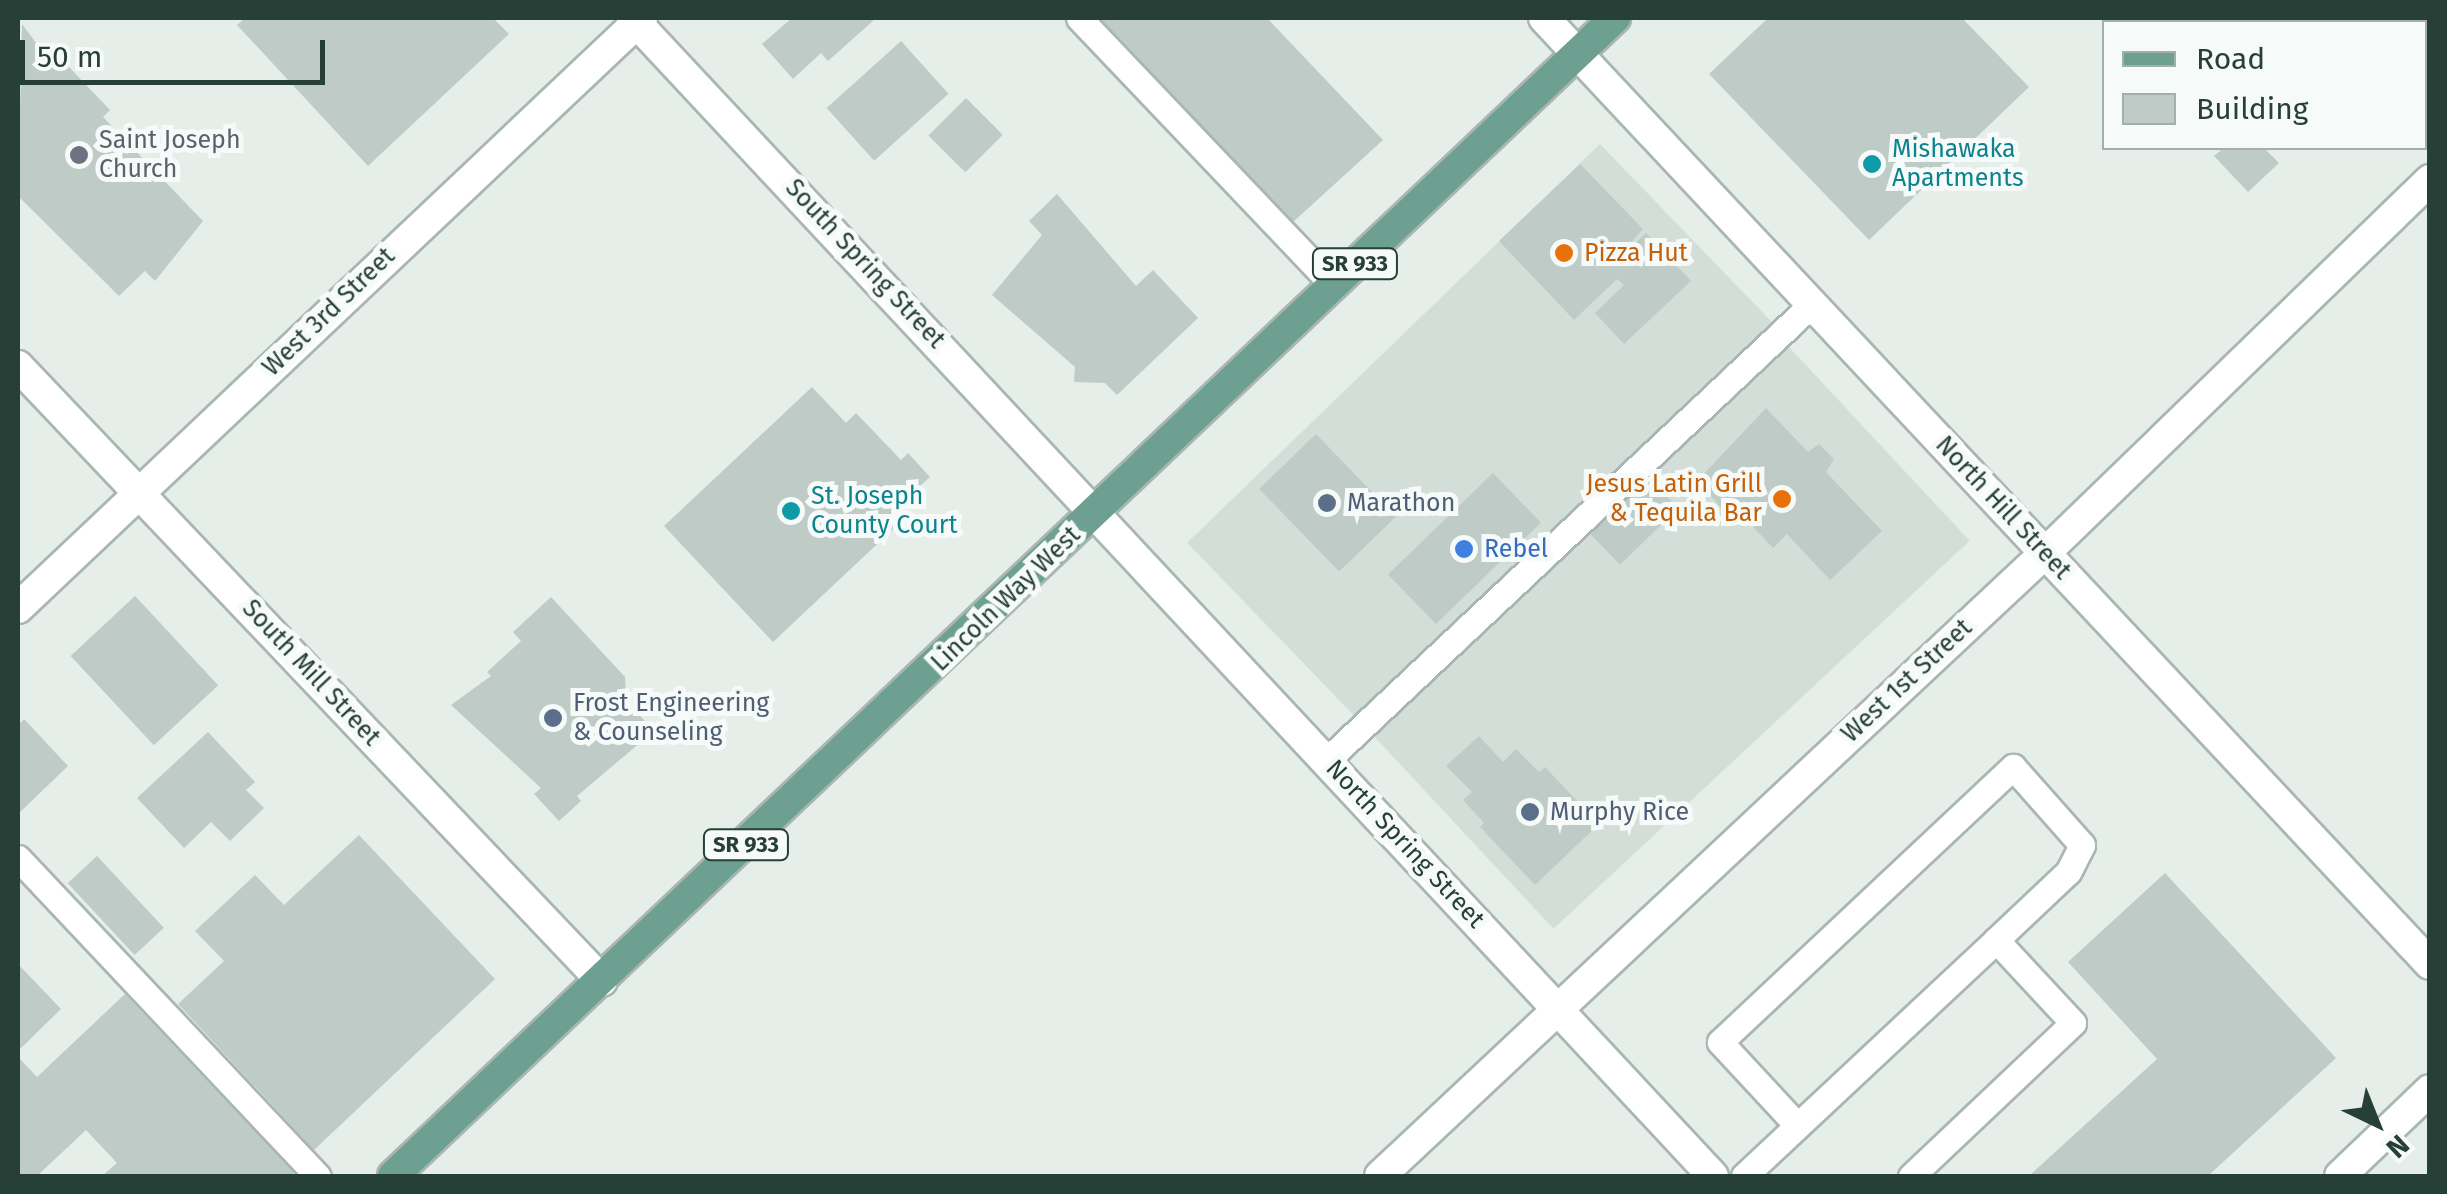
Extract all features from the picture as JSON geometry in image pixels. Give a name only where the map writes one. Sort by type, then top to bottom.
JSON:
[{"type":"main road","name":"Lincoln Way West","points":[[393,1176],[1615,18]]},
{"type":"street","name":"North Hill Street","points":[[1544,18],[2430,964]]},
{"type":"street","name":"West 3rd Street","points":[[18,608],[637,19]]},
{"type":"street","name":"South Spring Street","points":[[637,19],[1098,512]]},
{"type":"street","name":"West 1st Street","points":[[1380,1176],[2045,553],[2430,180]]},
{"type":"street","name":"South Mill Street","points":[[18,366],[602,981]]},
{"type":"street","name":"North Spring Street","points":[[1098,512],[1713,1176]]},
{"type":"street","points":[[2340,1176],[2430,1090]]},
{"type":"lane","points":[[1079,18],[1333,285]]},
{"type":"lane","points":[[1328,760],[1812,304]]},
{"type":"lane","points":[[1744,1176],[2068,872],[2082,845],[2013,767],[1720,1042],[1797,1126]]},
{"type":"lane","points":[[18,858],[318,1176]]},
{"type":"lane","points":[[1911,1176],[2073,1024],[1996,940]]},
{"type":"shaded area","points":[[1600,144],[1775,325],[1362,724],[1187,543]]},
{"type":"shaded area","points":[[1789,347],[1970,541],[1554,929],[1373,735]]},
{"type":"building","points":[[245,18],[493,18],[509,34],[368,166],[237,25]]},
{"type":"building","points":[[792,18],[874,20],[828,61],[821,53],[793,79],[762,44]]},
{"type":"building","points":[[1100,18],[1267,18],[1383,140],[1292,223]]},
{"type":"building","name":"Mishawaka Apartments","points":[[1768,18],[1962,18],[2029,87],[1869,240],[1709,74]]},
{"type":"building","name":"Saint Joseph Church","points":[[22,24],[51,63],[68,66],[110,110],[103,117],[203,221],[155,281],[145,271],[119,296],[18,196]]},
{"type":"building","points":[[901,41],[949,94],[874,161],[827,108]]},
{"type":"building","points":[[966,98],[1003,135],[965,172],[929,135]]},
{"type":"building","points":[[2222,150],[2266,150],[2279,163],[2248,192],[2214,156]]},
{"type":"building","name":"Pizza Hut","points":[[1580,164],[1643,229],[1608,268],[1646,233],[1691,281],[1624,344],[1595,313],[1624,285],[1617,279],[1574,320],[1499,241]]},
{"type":"building","points":[[1057,194],[1136,286],[1153,270],[1198,318],[1117,395],[1105,383],[1074,382],[1075,367],[992,295],[1042,235],[1029,221]]},
{"type":"building","name":"St. Joseph County Court","points":[[812,387],[846,423],[856,413],[901,460],[908,453],[930,477],[898,506],[907,516],[773,642],[664,526]]},
{"type":"building","name":"Jesus Latin Grill & Tequila Bar","points":[[1766,408],[1808,452],[1819,444],[1834,459],[1826,472],[1882,531],[1830,580],[1787,534],[1773,548],[1743,516],[1735,523],[1697,481]]},
{"type":"building","name":"Marathon","points":[[1316,434],[1396,517],[1339,572],[1259,489]]},
{"type":"building","name":"Rebel","points":[[1493,473],[1541,523],[1436,624],[1388,574]]},
{"type":"building","points":[[1647,476],[1678,508],[1620,565],[1589,532]]},
{"type":"building","points":[[135,596],[218,685],[154,745],[71,656]]},
{"type":"building","name":"Frost Engineering & Counseling","points":[[551,597],[625,677],[626,700],[654,731],[577,796],[581,801],[559,821],[534,794],[541,788],[451,705],[491,676],[487,672],[521,641],[513,632]]},
{"type":"building","points":[[24,719],[68,766],[18,814],[18,725]]},
{"type":"building","points":[[208,732],[255,782],[246,790],[264,808],[230,841],[211,822],[184,848],[137,798]]},
{"type":"building","name":"Murphy Rice","points":[[1479,736],[1503,762],[1516,749],[1539,772],[1545,767],[1599,824],[1535,885],[1480,827],[1484,823],[1463,800],[1472,792],[1446,766]]},
{"type":"building","points":[[359,835],[495,979],[314,1150],[178,1004],[224,961],[195,931],[255,875],[284,905]]},
{"type":"building","points":[[97,856],[164,928],[135,955],[68,883]]},
{"type":"building","points":[[2165,873],[2336,1058],[2208,1176],[2029,1176],[2157,1059],[2068,962]]},
{"type":"building","points":[[18,964],[61,1009],[18,1051]]},
{"type":"building","points":[[125,994],[294,1173],[102,1176],[117,1163],[86,1130],[37,1176],[18,1176],[18,1057],[37,1077]]},
{"type":"place","name":"Saint Joseph Church","points":[[79,155]]},
{"type":"place","name":"Mishawaka Apartments","points":[[1872,164]]},
{"type":"place","name":"Pizza Hut","points":[[1564,253]]},
{"type":"place","name":"Jesus Latin Grill & Tequila Bar","points":[[1782,499]]},
{"type":"place","name":"Marathon","points":[[1327,503]]},
{"type":"place","name":"St. Joseph County Court","points":[[791,511]]},
{"type":"place","name":"Rebel","points":[[1464,549]]},
{"type":"place","name":"Frost Engineering & Counseling","points":[[553,718]]},
{"type":"place","name":"Murphy Rice","points":[[1530,812]]}]
